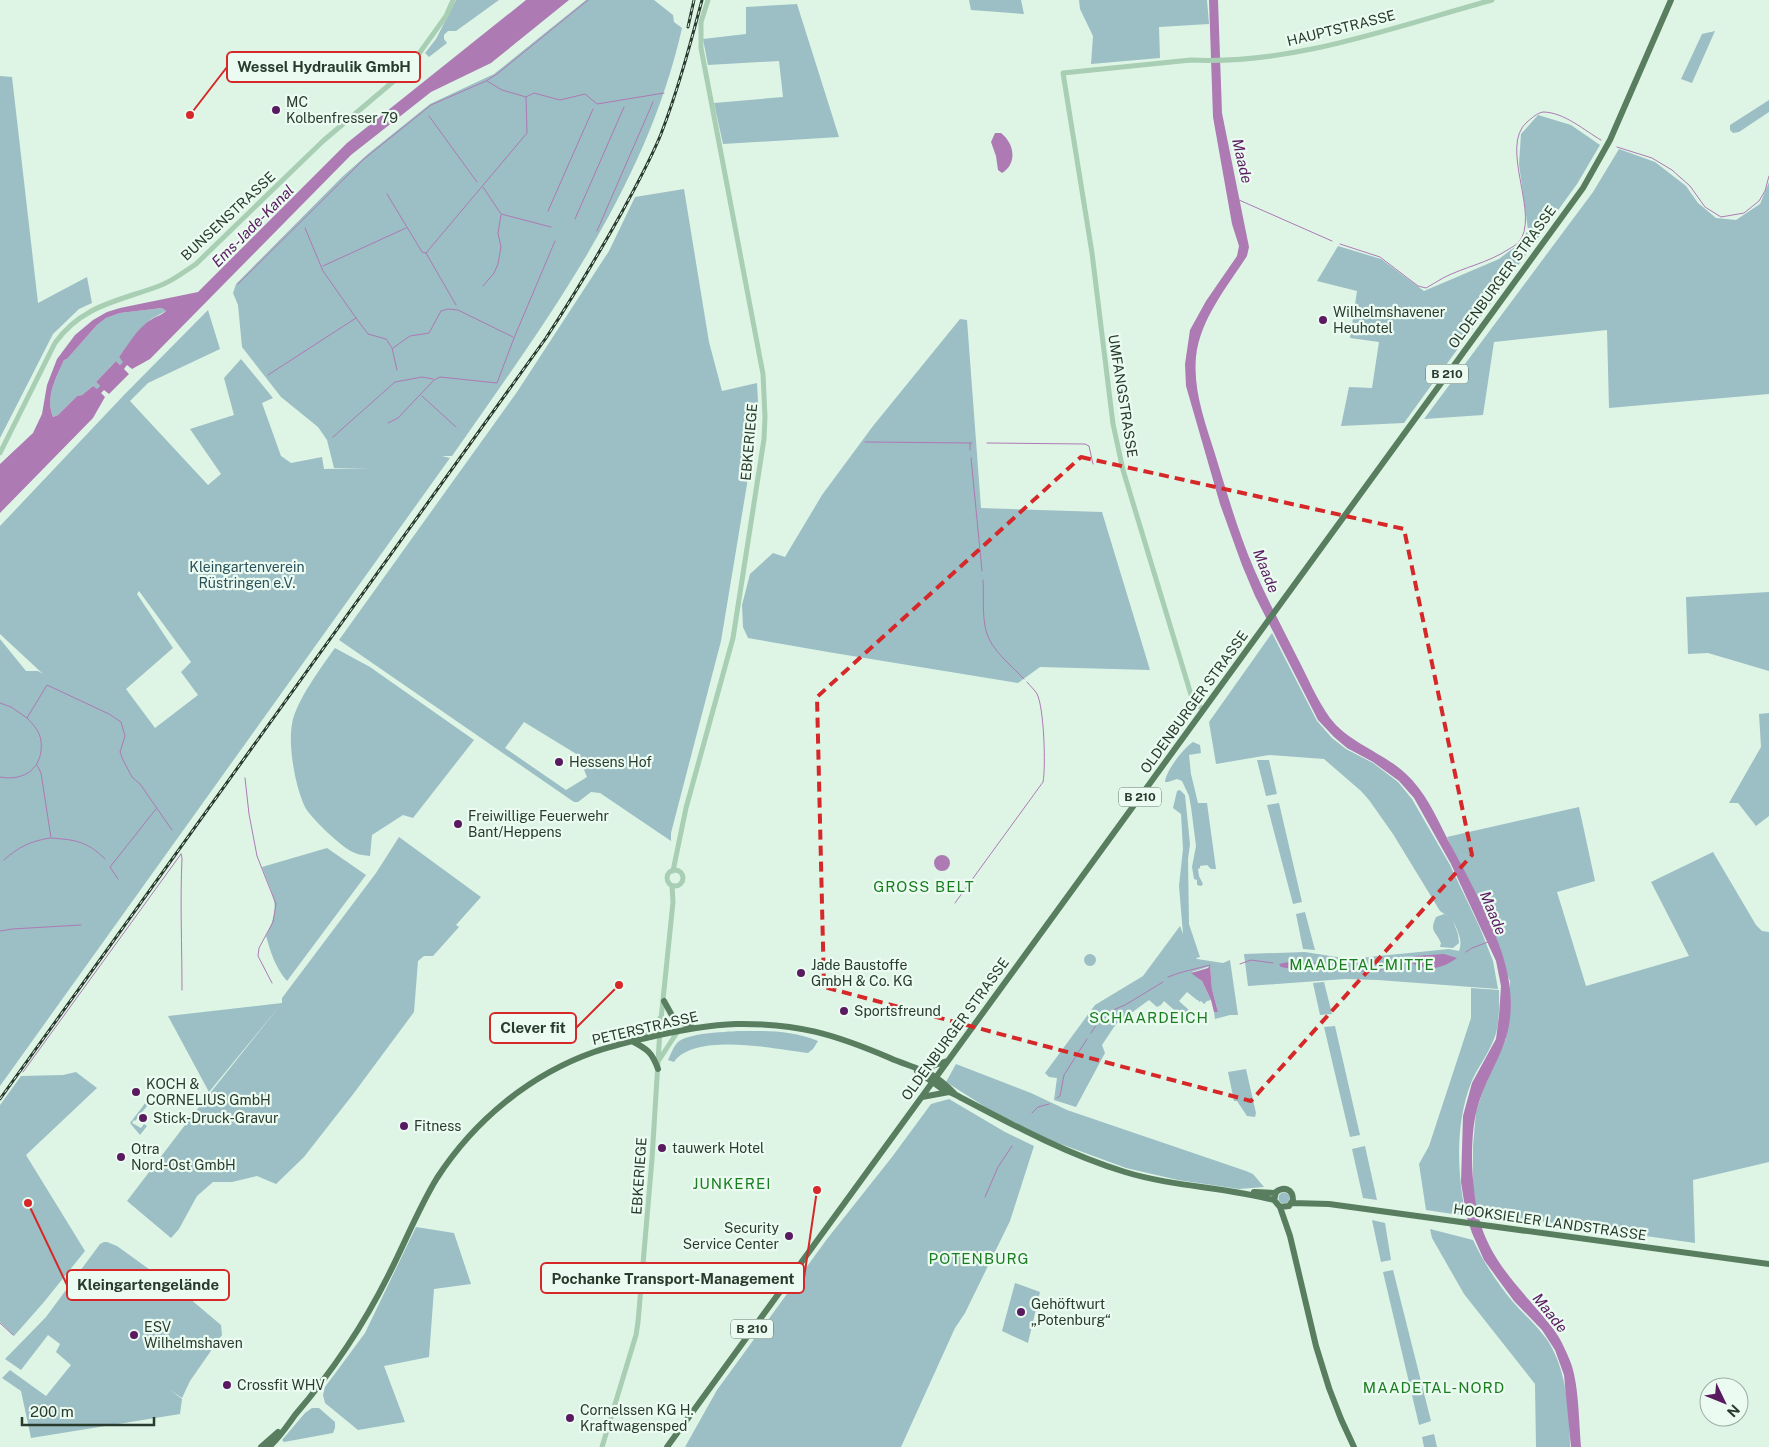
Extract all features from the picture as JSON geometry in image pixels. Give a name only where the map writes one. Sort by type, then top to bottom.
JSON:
[{"type":"main road","name":"OLDENBURGER STRASSE","points":[[667,1447],[1582,188],[1610,140],[1671,0]]},
{"type":"main road","points":[[664,1001],[677,1021],[694,1027]]},
{"type":"main road","name":"PETERSTRASSE","points":[[270,1447],[333,1368],[358,1331],[376,1300],[437,1179],[458,1149],[498,1107],[523,1088],[549,1072],[595,1052],[678,1030],[694,1027],[781,1024],[810,1029],[860,1045],[921,1070],[934,1080]]},
{"type":"main road","points":[[632,1041],[649,1052],[658,1066]]},
{"type":"main road","points":[[921,1070],[948,1060]]},
{"type":"main road","name":"PETERSTRASSE","points":[[912,1067],[934,1080]]},
{"type":"main road","points":[[934,1080],[949,1092],[1049,1143],[1125,1172],[1174,1183],[1275,1197]]},
{"type":"main road","points":[[934,1080],[956,1095]]},
{"type":"main road","points":[[922,1097],[949,1092]]},
{"type":"main road","points":[[1275,1197],[1281,1189],[1290,1191],[1290,1236]]},
{"type":"main road","points":[[1275,1197],[1290,1236],[1316,1346],[1341,1419],[1354,1447]]},
{"type":"main road","points":[[1280,1207],[1291,1202]]},
{"type":"main road","name":"HOOKSIELER LANDSTRASSE","points":[[1291,1202],[1329,1204],[1769,1264]]},
{"type":"main road","name":"PETERSTRASSE","points":[[261,1447],[292,1420]]},
{"type":"street","name":"BUNSENSTRASSE","points":[[0,453],[56,343],[67,327],[93,309],[160,285],[177,277],[196,264],[323,141],[395,80],[433,35],[446,16],[453,0]]},
{"type":"street","name":"EBKERIEGE","points":[[676,871],[677,855],[686,808],[732,638],[760,466],[765,418],[763,374],[701,48],[701,22],[708,0]]},
{"type":"street","name":"HAUPTSTRASSE","points":[[1063,72],[1191,60],[1209,61],[1307,51],[1492,0]]},
{"type":"street","name":"UMFANGSTRASSE","points":[[1063,72],[1092,254],[1113,424],[1123,470],[1192,698],[1194,703],[1203,709]]},
{"type":"street","points":[[676,871],[682,876],[683,880],[675,886],[668,882],[667,878],[668,874],[676,871]]},
{"type":"street","name":"EBKERIEGE","points":[[602,1447],[634,1342],[638,1322],[652,1159],[660,1035],[675,886]]},
{"type":"street","points":[[642,1039],[662,1016]]},
{"type":"street","points":[[658,1066],[678,1030]]},
{"type":"highlighted area","points":[[1081,457],[1404,529],[1472,855],[1251,1101],[824,987],[817,697]]},
{"type":"green space","points":[[456,0],[499,0],[456,31],[448,31],[444,35],[447,43],[429,57],[425,53],[436,39]]},
{"type":"green space","name":"Kleingartenverein Rüstringen e.V.","points":[[586,0],[654,0],[673,15],[674,22],[682,28],[666,87],[644,144],[618,199],[556,305],[452,456],[442,456],[450,458],[0,1086],[0,639],[26,671],[38,671],[43,674],[0,634],[0,526],[124,395],[208,310],[220,349],[148,383],[130,401],[208,485],[221,474],[190,429],[234,415],[224,378],[241,359],[273,398],[262,403],[281,456],[291,463],[322,457],[324,469],[371,468],[334,468],[327,440],[318,427],[281,397],[242,347],[238,305],[233,293],[236,284],[342,177],[369,153],[430,104],[494,74]],"holes":[[[139,591],[191,662],[181,672],[198,695],[155,728],[126,689],[173,648],[137,594]]]},
{"type":"green space","points":[[969,0],[1021,0],[1024,14],[971,10]]},
{"type":"green space","points":[[1079,0],[1207,0],[1209,24],[1159,27],[1160,58],[1091,64],[1093,36],[1080,9]]},
{"type":"green space","points":[[797,4],[839,137],[723,144],[714,103],[783,97],[779,61],[708,65],[703,39],[746,34],[746,7]]},
{"type":"green space","points":[[1715,31],[1692,83],[1681,79],[1702,34]]},
{"type":"green space","points":[[0,76],[12,77],[38,303],[87,277],[92,303],[79,309],[53,334],[0,438]]},
{"type":"green space","points":[[1769,100],[1769,112],[1739,132],[1733,133],[1730,130],[1730,125]]},
{"type":"green space","points":[[1538,115],[1571,125],[1600,145],[1577,184],[1404,423],[1341,426],[1349,387],[1372,388],[1379,342],[1350,338],[1357,291],[1317,281],[1338,246],[1381,259],[1424,291],[1499,259],[1520,243],[1528,230],[1519,164],[1521,134]]},
{"type":"green space","points":[[1619,149],[1655,162],[1686,186],[1698,203],[1716,218],[1736,220],[1760,204],[1769,182],[1769,394],[1609,408],[1607,330],[1494,342],[1483,415],[1424,419],[1593,192]]},
{"type":"green space","points":[[684,189],[709,342],[722,391],[757,383],[758,401],[755,436],[721,641],[671,833],[671,841],[600,793],[591,792],[578,802],[574,802],[339,640],[517,392],[609,251],[635,197]],"holes":[[[524,722],[578,755],[587,777],[566,790],[505,748]]]},
{"type":"green space","points":[[162,308],[166,311],[151,319],[119,357],[124,362],[120,365],[116,361],[96,382],[100,386],[97,390],[93,386],[82,395],[77,396],[58,415],[53,417],[50,402],[51,395],[64,360],[97,325],[106,318],[120,313]]},
{"type":"green space","points":[[960,319],[967,320],[981,508],[1102,512],[1150,670],[1040,667],[1018,683],[748,638],[743,627],[742,605],[750,574],[773,553],[785,557],[822,495],[873,426]]},
{"type":"green space","points":[[1769,592],[1769,671],[1708,653],[1688,654],[1686,597]]},
{"type":"green space","points":[[1272,633],[1317,721],[1332,738],[1346,749],[1373,763],[1398,782],[1412,799],[1450,865],[1480,928],[1493,961],[1498,989],[1345,979],[1248,986],[1244,954],[1305,952],[1343,958],[1359,958],[1449,949],[1459,951],[1460,944],[1458,932],[1453,921],[1459,943],[1453,948],[1440,947],[1441,943],[1433,929],[1434,922],[1436,917],[1444,914],[1449,917],[1440,911],[1393,834],[1369,800],[1324,759],[1269,755],[1216,764],[1209,722]]},
{"type":"green space","points":[[335,648],[370,667],[474,740],[413,818],[403,815],[372,835],[370,856],[350,851],[313,818],[301,798],[293,766],[291,733],[294,715],[310,684]]},
{"type":"green space","points":[[1769,713],[1769,816],[1756,826],[1738,803],[1729,803],[1761,747],[1759,714]]},
{"type":"green space","points":[[1193,742],[1200,745],[1201,753],[1189,755],[1191,774],[1198,803],[1207,803],[1216,869],[1211,869],[1207,865],[1200,866],[1198,869],[1203,884],[1201,886],[1197,885],[1197,880],[1194,879],[1192,867],[1196,846],[1189,796],[1182,781],[1177,779],[1165,782],[1176,760]]},
{"type":"green space","points":[[1257,760],[1269,760],[1277,794],[1266,796]]},
{"type":"green space","points":[[1180,790],[1185,795],[1190,844],[1188,859],[1189,924],[1200,957],[1196,958],[1223,963],[1230,960],[1238,1015],[1215,1019],[1214,1012],[1218,1012],[1212,989],[1210,966],[1192,972],[1202,981],[1211,1000],[1204,1004],[1187,992],[1179,1001],[1190,1011],[1179,1023],[1177,1021],[1181,1016],[1164,1001],[1157,1007],[1149,1000],[1116,1024],[1102,1045],[1105,1053],[1076,1107],[1054,1100],[1057,1078],[1049,1077],[1045,1073],[1095,1005],[1143,976],[1180,926],[1183,934],[1179,886],[1183,849],[1181,814],[1173,808],[1177,791]]},
{"type":"green space","points":[[1279,803],[1302,902],[1293,904],[1267,805]]},
{"type":"green space","points":[[1579,807],[1595,881],[1557,892],[1586,986],[1689,956],[1651,882],[1713,852],[1756,925],[1762,931],[1769,932],[1769,1162],[1693,1180],[1695,1243],[1477,1212],[1473,1187],[1473,1146],[1476,1112],[1483,1090],[1506,1039],[1510,981],[1447,837]]},
{"type":"green space","points":[[399,837],[481,897],[456,925],[459,927],[433,956],[424,956],[418,961],[414,1012],[304,1157],[276,1184],[257,1176],[232,1182],[213,1182],[197,1196],[179,1229],[171,1238],[127,1201],[282,1003],[282,998],[376,873]]},
{"type":"green space","points":[[327,848],[366,875],[287,981],[276,965],[266,936],[275,908],[262,867]]},
{"type":"green space","points":[[1305,912],[1315,950],[1303,949],[1296,914]]},
{"type":"green space","points":[[1090,954],[1096,960],[1090,966],[1084,960]]},
{"type":"green space","points":[[1324,982],[1332,1014],[1320,1015],[1313,983]]},
{"type":"green space","points":[[1471,988],[1499,990],[1499,1008],[1496,1033],[1492,1045],[1471,1083],[1462,1115],[1459,1166],[1466,1216],[1426,1210],[1419,1164],[1429,1146],[1471,1018]]},
{"type":"green space","points":[[282,1003],[209,1092],[168,1016]]},
{"type":"green space","points":[[1335,1026],[1360,1135],[1350,1137],[1324,1027]]},
{"type":"green space","points":[[738,1031],[788,1033],[818,1041],[808,1053],[758,1046],[717,1045],[699,1047],[685,1053],[674,1062],[668,1060],[675,1046],[683,1039],[706,1034]]},
{"type":"green space","points":[[956,1064],[1031,1093],[1067,1110],[1246,1171],[1253,1174],[1264,1187],[1239,1189],[1178,1180],[1126,1168],[1047,1139],[987,1108],[946,1082]]},
{"type":"green space","points":[[1246,1069],[1256,1113],[1255,1117],[1247,1116],[1237,1101],[1234,1101],[1228,1072]]},
{"type":"green space","points":[[76,1072],[97,1088],[26,1155],[85,1251],[14,1336],[0,1322],[0,1105],[21,1076],[63,1075]]},
{"type":"green space","points":[[949,1099],[1005,1132],[1034,1146],[1010,1221],[965,1313],[955,1328],[901,1447],[685,1447],[717,1390],[827,1239],[931,1104]]},
{"type":"green space","points":[[146,1102],[147,1106],[132,1123],[141,1128],[144,1124],[147,1126],[140,1135],[130,1123]]},
{"type":"green space","points":[[1365,1146],[1377,1200],[1363,1198],[1352,1149]]},
{"type":"green space","points":[[1284,1192],[1290,1198],[1284,1204],[1278,1198]]},
{"type":"green space","points":[[1372,1220],[1385,1223],[1391,1260],[1381,1262]]},
{"type":"green space","points":[[416,1227],[454,1233],[471,1284],[434,1289],[429,1357],[384,1366],[405,1422],[358,1430],[325,1403],[323,1395],[325,1387],[365,1333]]},
{"type":"green space","points":[[1430,1229],[1473,1240],[1486,1265],[1502,1288],[1550,1345],[1565,1386],[1570,1447],[1536,1447],[1535,1384],[1464,1294],[1432,1238]]},
{"type":"green space","points":[[104,1242],[117,1246],[189,1298],[221,1325],[222,1335],[190,1381],[182,1398],[169,1389],[182,1399],[180,1414],[31,1438],[21,1391],[2,1378],[10,1370],[46,1396],[71,1365],[56,1352],[60,1344],[48,1335],[21,1370],[5,1359],[46,1317],[100,1244]]},
{"type":"green space","points":[[1393,1270],[1431,1421],[1419,1425],[1383,1272]]},
{"type":"green space","name":"Gehöftwurt „Potenburg“","points":[[1015,1283],[1040,1292],[1028,1343],[1002,1331]]},
{"type":"green space","points":[[312,1408],[319,1408],[335,1422],[333,1433],[284,1442],[282,1440],[305,1413]]},
{"type":"green space","points":[[1434,1434],[1437,1447],[1424,1447],[1422,1437]]},
{"type":"shaded area","points":[[526,0],[569,0],[491,63],[431,92],[351,155],[150,359],[132,369],[127,365],[124,369],[129,374],[109,394],[104,390],[101,393],[105,397],[93,418],[0,513],[0,464],[33,433],[42,414],[47,385],[57,359],[75,335],[93,320],[107,312],[198,292],[347,143]],"holes":[[[162,308],[166,311],[152,319],[138,332],[119,357],[123,362],[120,365],[116,361],[96,382],[100,386],[97,389],[93,386],[82,395],[77,396],[58,415],[53,417],[50,402],[51,395],[64,360],[97,325],[106,318],[120,313]]]},
{"type":"shaded area","points":[[1209,0],[1218,0],[1222,113],[1249,247],[1247,256],[1209,317],[1199,343],[1196,357],[1196,382],[1207,430],[1248,555],[1270,603],[1325,711],[1346,734],[1405,773],[1424,796],[1468,878],[1498,942],[1508,978],[1511,1003],[1510,1016],[1505,1041],[1483,1091],[1475,1118],[1472,1159],[1476,1207],[1485,1236],[1499,1262],[1547,1320],[1569,1358],[1577,1392],[1581,1447],[1571,1447],[1564,1375],[1555,1350],[1542,1330],[1514,1301],[1484,1260],[1466,1214],[1461,1182],[1463,1116],[1472,1083],[1496,1039],[1501,986],[1496,961],[1451,864],[1414,798],[1399,781],[1373,762],[1347,748],[1318,720],[1255,596],[1242,565],[1220,504],[1186,386],[1185,364],[1190,330],[1206,301],[1237,256],[1239,246],[1232,224],[1213,117]]},
{"type":"shaded area","points":[[995,133],[1001,133],[1011,147],[1012,159],[1007,169],[1002,173],[998,170],[991,142]]},
{"type":"shaded area","points":[[942,855],[948,857],[950,863],[948,869],[942,871],[936,869],[934,863],[936,857]]},
{"type":"shaded area","points":[[1444,954],[1457,958],[1446,965],[1434,968],[1422,967],[1410,962],[1415,956]]},
{"type":"shaded area","points":[[1294,961],[1302,964],[1298,970],[1281,967],[1279,964]]},
{"type":"shaded area","points":[[1210,965],[1212,989],[1218,1012],[1214,1012],[1211,1000],[1202,981],[1191,973],[1208,968]]},
{"type":"waterway","points":[[238,284],[364,159],[431,105],[486,81],[497,74],[588,0]]},
{"type":"waterway","points":[[487,81],[502,90],[526,97],[534,93],[560,100],[585,94],[597,104],[664,93]]},
{"type":"waterway","points":[[426,253],[527,133],[526,97]]},
{"type":"waterway","points":[[597,231],[653,102]]},
{"type":"waterway","points":[[575,219],[624,107]]},
{"type":"waterway","points":[[548,211],[593,109]]},
{"type":"waterway","points":[[1340,244],[1380,257],[1418,286],[1426,288],[1451,274],[1493,258],[1518,243],[1524,231],[1525,217],[1517,148],[1519,133],[1527,122],[1543,112],[1551,113],[1566,118],[1601,140]]},
{"type":"waterway","points":[[429,116],[477,182]]},
{"type":"waterway","points":[[1617,147],[1652,158],[1672,170],[1690,186],[1705,207],[1721,217],[1744,213],[1759,201],[1765,191],[1769,176]]},
{"type":"waterway","points":[[483,187],[501,214],[551,227]]},
{"type":"waterway","points":[[387,194],[422,252],[426,253],[456,305]]},
{"type":"waterway","points":[[1239,200],[1332,241]]},
{"type":"waterway","points":[[483,286],[494,273],[498,264],[501,247],[498,233],[501,215]]},
{"type":"waterway","points":[[305,228],[323,271],[368,334],[386,339],[392,348],[397,370]]},
{"type":"waterway","points":[[323,266],[406,228]]},
{"type":"waterway","points":[[388,423],[398,418],[434,380],[440,377],[497,383],[555,241]]},
{"type":"waterway","points":[[393,348],[410,336],[429,333],[441,311],[448,309],[458,310],[513,337]]},
{"type":"waterway","points":[[268,375],[356,318]]},
{"type":"waterway","points":[[333,437],[395,382],[422,377],[433,379]]},
{"type":"waterway","points":[[422,396],[456,427]]},
{"type":"waterway","points":[[865,442],[972,443]]},
{"type":"waterway","points":[[970,443],[970,450]]},
{"type":"waterway","points":[[987,443],[1085,444],[1089,446],[1093,464]]},
{"type":"waterway","points":[[971,458],[982,571]]},
{"type":"waterway","points":[[983,580],[986,631],[992,645],[1024,679]]},
{"type":"waterway","points":[[955,903],[1043,782],[1044,751],[1041,711],[1037,694],[1027,682]]},
{"type":"waterway","points":[[0,703],[11,707],[27,718],[47,685],[109,714],[121,722],[125,736],[120,752],[123,760],[132,777],[140,784],[172,830]]},
{"type":"waterway","points":[[0,777],[9,778],[25,775],[36,765],[41,750],[41,741],[36,728],[27,718]]},
{"type":"waterway","points":[[37,765],[41,773],[51,838],[81,842],[105,859]]},
{"type":"waterway","points":[[245,778],[249,814],[257,856],[276,904],[273,922],[259,948],[258,956],[272,983]]},
{"type":"waterway","points":[[118,879],[110,867],[156,809]]},
{"type":"waterway","points":[[4,860],[14,851],[25,845],[50,838]]},
{"type":"waterway","points":[[181,854],[182,990]]},
{"type":"waterway","points":[[23,1072],[181,854]]},
{"type":"waterway","points":[[0,931],[81,925]]},
{"type":"waterway","points":[[1466,952],[1488,942]]},
{"type":"waterway","points":[[1301,964],[1315,963],[1342,971],[1380,971],[1397,959]]},
{"type":"waterway","points":[[1240,964],[1251,960],[1273,963]]},
{"type":"waterway","points":[[1401,960],[1411,962]]},
{"type":"waterway","points":[[1168,977],[1210,965]]},
{"type":"waterway","points":[[1091,1033],[1106,1013],[1125,1005],[1163,982]]},
{"type":"waterway","points":[[1057,1098],[1060,1096],[1064,1075],[1087,1039]]},
{"type":"waterway","points":[[1032,1113],[1038,1107],[1049,1104]]},
{"type":"waterway","points":[[985,1197],[998,1167],[1012,1146]]},
{"type":"waterway","points":[[0,1323],[13,1335]]},
{"type":"railway","points":[[688,27],[694,0]]},
{"type":"railway","points":[[0,1099],[556,323],[613,228],[657,144],[678,84],[702,0]]},
{"type":"place","name":"MC Kolbenfresser 79","points":[[276,110]]},
{"type":"place","name":"Wessel Hydraulik GmbH","points":[[190,115]]},
{"type":"place","name":"Wilhelmshavener Heuhotel","points":[[1323,320]]},
{"type":"place","name":"Hessens Hof","points":[[559,762]]},
{"type":"place","name":"Freiwillige Feuerwehr Bant/Heppens","points":[[458,824]]},
{"type":"place","name":"Jade Baustoffe GmbH & Co. KG","points":[[801,973]]},
{"type":"place","name":"Clever fit","points":[[619,985]]},
{"type":"place","name":"Sportsfreund","points":[[844,1011]]},
{"type":"place","name":"KOCH & CORNELIUS GmbH","points":[[136,1092]]},
{"type":"place","name":"Stick-Druck-Gravur","points":[[143,1118]]},
{"type":"place","name":"Fitness","points":[[404,1126]]},
{"type":"place","name":"tauwerk Hotel","points":[[662,1148]]},
{"type":"place","name":"Otra Nord-Ost GmbH","points":[[121,1157]]},
{"type":"place","name":"Pochanke Transport-Management","points":[[817,1190]]},
{"type":"place","name":"Kleingartengelände","points":[[28,1203]]},
{"type":"place","name":"Security Service Center","points":[[789,1236]]},
{"type":"place","name":"Gehöftwurt „Potenburg“","points":[[1021,1312]]},
{"type":"place","name":"ESV Wilhelmshaven","points":[[134,1335]]},
{"type":"place","name":"Crossfit WHV","points":[[227,1385]]},
{"type":"place","name":"Cornelssen KG H. Kraftwagensped","points":[[570,1418]]},
{"type":"district","name":"GROSS BELT","points":[[924,887]]},
{"type":"district","name":"MAADETAL-MITTE","points":[[1362,965]]},
{"type":"district","name":"SCHAARDEICH","points":[[1149,1018]]},
{"type":"district","name":"JUNKEREI","points":[[732,1184]]},
{"type":"district","name":"POTENBURG","points":[[979,1259]]},
{"type":"district","name":"MAADETAL-NORD","points":[[1434,1388]]},
{"type":"water label","name":"Maade","points":[[1242,161]]},
{"type":"water label","name":"Ems-Jade-Kanal","points":[[253,226]]},
{"type":"water label","name":"Maade","points":[[1266,571]]},
{"type":"water label","name":"Maade","points":[[1493,913]]},
{"type":"water label","name":"Maade","points":[[1550,1313]]}]
